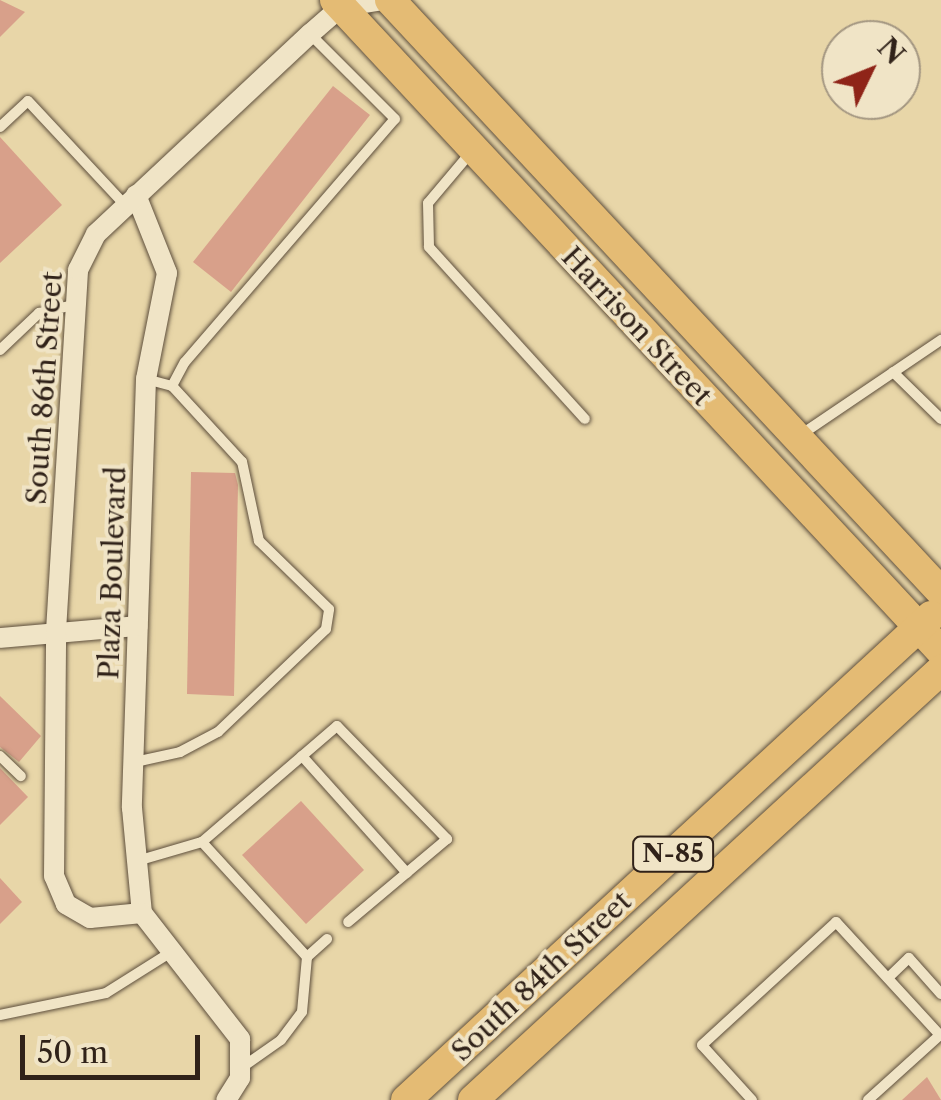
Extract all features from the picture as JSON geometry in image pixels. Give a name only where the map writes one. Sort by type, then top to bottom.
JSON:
[{"type":"main road","name":"Harrison Street","points":[[386,0],[941,592]]},
{"type":"main road","name":"Harrison Street","points":[[338,3],[472,150],[930,617],[941,651]]},
{"type":"main road","name":"South 84th Street","points":[[406,1100],[930,617]]},
{"type":"main road","name":"South 84th Street","points":[[473,1100],[941,670]]},
{"type":"street","points":[[338,3],[386,0]]},
{"type":"street","name":"South 86th Street","points":[[142,913],[90,918],[66,904],[54,876],[56,631],[82,257],[130,200],[310,34],[338,3]]},
{"type":"street","name":"Plaza Boulevard","points":[[130,200],[166,262],[146,379],[134,762],[142,913]]},
{"type":"street","points":[[0,638],[137,626]]},
{"type":"street","points":[[142,913],[240,1040],[240,1068],[226,1100]]},
{"type":"lane","points":[[172,386],[396,120],[310,34]]},
{"type":"lane","points":[[0,128],[28,101],[130,200]]},
{"type":"lane","points":[[472,150],[428,203],[429,247],[585,420]]},
{"type":"lane","points":[[0,350],[40,313],[76,305]]},
{"type":"lane","points":[[797,438],[941,340]]},
{"type":"lane","points":[[893,372],[941,419]]},
{"type":"lane","points":[[134,762],[180,752],[218,732],[326,629],[329,609],[259,541],[242,462],[172,386],[146,379]]},
{"type":"lane","points":[[138,861],[202,842],[338,726],[447,838],[348,922]]},
{"type":"lane","points":[[0,756],[20,776]]},
{"type":"lane","points":[[302,756],[407,873]]},
{"type":"lane","points":[[202,842],[307,957]]},
{"type":"lane","points":[[752,1100],[702,1044],[836,922],[940,1035],[868,1100]]},
{"type":"lane","points":[[240,1068],[281,1040],[302,1012],[307,957],[326,940]]},
{"type":"lane","points":[[0,1015],[106,993],[171,952]]},
{"type":"lane","points":[[888,978],[909,958],[941,994]]},
{"type":"building","points":[[0,0],[25,12],[0,37]]},
{"type":"building","points":[[333,86],[370,115],[231,292],[193,262]]},
{"type":"building","points":[[0,137],[62,205],[0,263]]},
{"type":"building","points":[[191,472],[235,473],[238,485],[234,696],[187,694]]},
{"type":"building","points":[[0,696],[41,736],[19,762],[0,747]]},
{"type":"building","points":[[0,768],[28,797],[0,825]]},
{"type":"building","points":[[301,801],[364,870],[306,924],[242,855]]},
{"type":"building","points":[[0,878],[22,902],[0,924]]},
{"type":"building","points":[[927,1077],[941,1100],[902,1100]]}]
